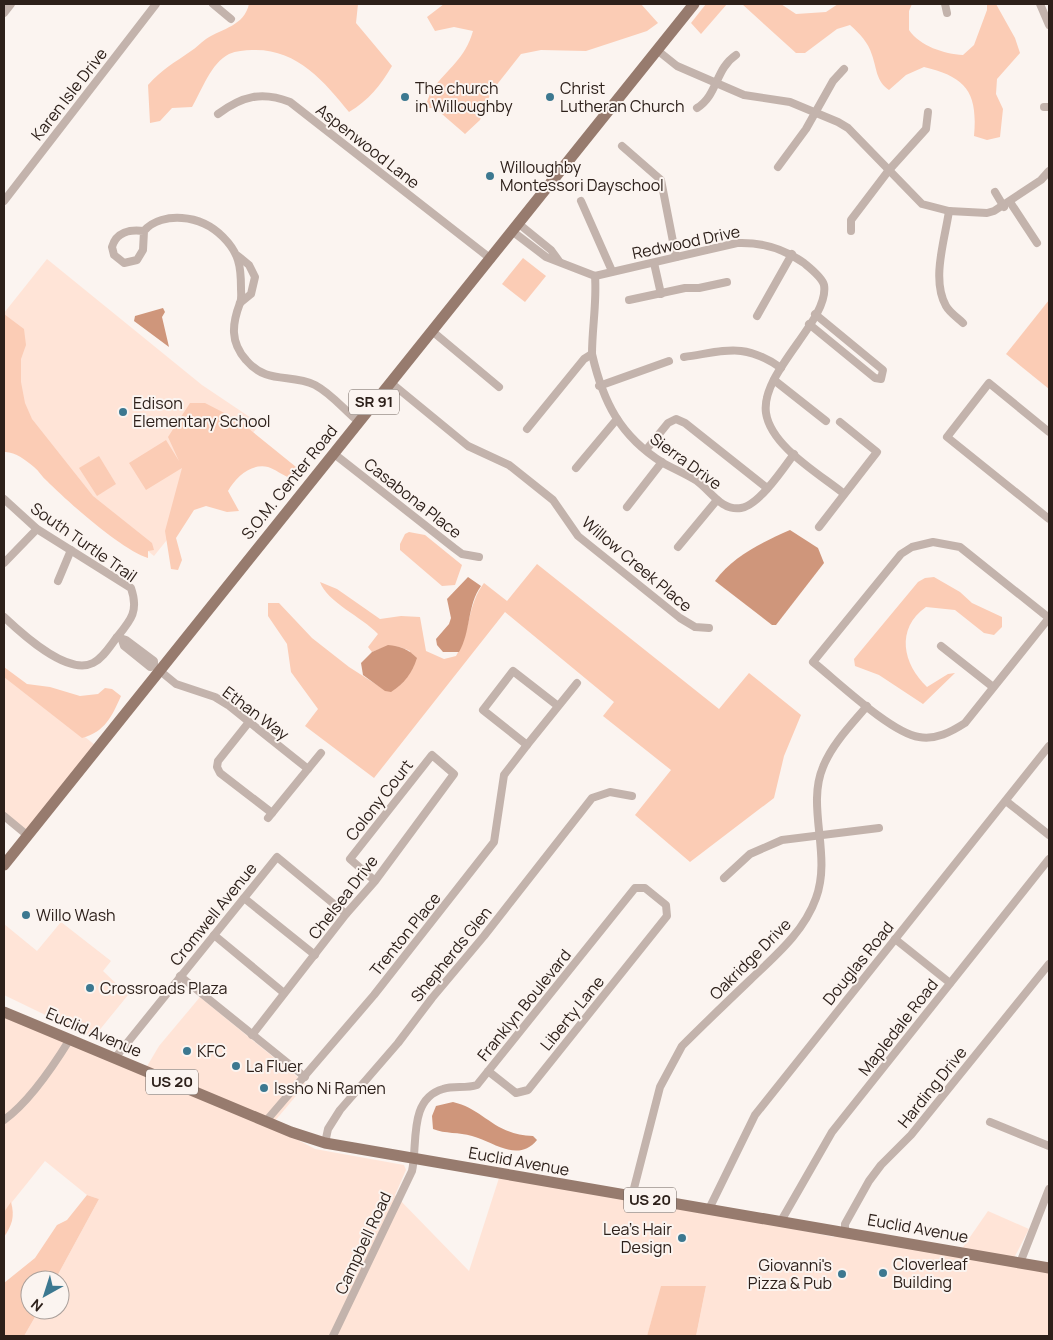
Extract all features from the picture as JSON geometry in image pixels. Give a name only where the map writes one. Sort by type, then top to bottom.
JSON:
[{"type":"main road","name":"S.O.M. Center Road","points":[[4,865],[157,668],[491,259],[694,4]]},
{"type":"main road","name":"Euclid Avenue","points":[[4,1012],[266,1121],[325,1143],[1049,1268]]},
{"type":"street","points":[[4,13],[11,4]]},
{"type":"street","name":"Karen Isle Drive","points":[[4,201],[156,4]]},
{"type":"street","points":[[213,4],[232,19]]},
{"type":"street","points":[[945,4],[947,13]]},
{"type":"street","points":[[1040,4],[1049,25]]},
{"type":"street","points":[[658,50],[677,66],[744,95],[779,99],[817,112],[848,128],[922,204],[949,210],[987,213],[1007,204],[1042,180],[1049,171]]},
{"type":"street","points":[[697,108],[705,102],[726,62],[736,54]]},
{"type":"street","points":[[778,167],[817,112],[833,81],[844,69]]},
{"type":"street","name":"Aspenwood Lane","points":[[218,114],[232,104],[247,97],[264,95],[290,102],[491,259]]},
{"type":"street","points":[[851,231],[851,220],[888,170],[926,129],[928,112]]},
{"type":"street","points":[[622,146],[661,180],[676,257]]},
{"type":"street","points":[[995,192],[1007,204],[1037,243]]},
{"type":"street","points":[[581,201],[612,272]]},
{"type":"street","points":[[949,210],[940,275],[941,293],[947,308],[963,323]]},
{"type":"street","points":[[144,231],[144,250],[140,257],[129,264],[116,258],[112,247],[116,237],[126,232],[144,231],[151,224],[163,219],[195,220],[216,231],[238,256],[249,264],[255,277],[251,294],[240,303],[234,315],[234,335],[240,351],[251,365],[275,378],[298,380],[320,388],[358,422]]},
{"type":"street","points":[[516,227],[546,258],[594,276]]},
{"type":"street","name":"Redwood Drive","points":[[594,276],[750,242],[768,244],[792,254],[812,269],[824,284],[823,301],[809,324]]},
{"type":"street","points":[[757,316],[792,254]]},
{"type":"street","points":[[238,256],[241,278],[240,303]]},
{"type":"street","points":[[654,263],[661,294]]},
{"type":"street","name":"Sierra Drive","points":[[594,276],[596,292],[592,326],[592,354],[599,386],[617,419],[630,437],[662,462],[697,482],[728,507],[741,508],[752,504],[794,454]]},
{"type":"street","points":[[629,300],[727,282]]},
{"type":"street","points":[[815,314],[883,370],[882,379],[875,378],[809,324],[774,380],[767,395],[766,412],[770,430],[794,454],[843,493]]},
{"type":"street","points":[[432,331],[499,387]]},
{"type":"street","points":[[684,357],[748,350],[764,356],[781,368]]},
{"type":"street","points":[[527,429],[584,359],[592,354]]},
{"type":"street","points":[[599,386],[669,361]]},
{"type":"street","points":[[774,380],[826,421]]},
{"type":"street","name":"Willow Creek Place","points":[[390,382],[468,446],[509,465],[553,500],[578,536],[680,618],[695,627],[709,628]]},
{"type":"street","points":[[1049,432],[989,383],[947,437],[1049,519]]},
{"type":"street","points":[[576,468],[617,419]]},
{"type":"street","points":[[646,450],[668,423],[676,419],[685,423],[767,488]]},
{"type":"street","points":[[819,527],[843,493],[877,452],[840,422]]},
{"type":"street","name":"Casabona Place","points":[[333,453],[462,554],[479,557]]},
{"type":"street","points":[[628,507],[662,462]]},
{"type":"street","name":"South Turtle Trail","points":[[4,499],[37,529],[131,588],[135,601],[133,613],[119,638]]},
{"type":"street","points":[[678,548],[717,500]]},
{"type":"street","points":[[4,563],[37,529]]},
{"type":"street","points":[[933,542],[960,547],[1049,618],[993,687],[965,723],[951,732],[934,738],[907,734],[867,706],[813,662],[895,560],[912,548],[933,542]]},
{"type":"street","points":[[58,581],[71,550]]},
{"type":"street","points":[[4,617],[38,648],[74,664],[87,665],[95,662],[119,638]]},
{"type":"street","name":"Ethan Way","points":[[119,638],[130,651],[150,667],[157,668],[176,684],[215,697],[308,769]]},
{"type":"street","points":[[941,646],[993,687]]},
{"type":"street","points":[[526,745],[483,710],[513,671],[558,706]]},
{"type":"street","name":"Trenton Place","points":[[266,1121],[374,995],[494,842],[504,775],[577,683]]},
{"type":"street","name":"Oakridge Drive","points":[[632,1196],[660,1087],[682,1046],[784,947],[806,921],[816,898],[823,872],[816,800],[822,768],[839,740],[867,706]]},
{"type":"street","points":[[249,722],[218,761],[217,767],[220,773],[270,816],[321,753]]},
{"type":"street","name":"Douglas Road","points":[[709,1209],[755,1115],[1049,746]]},
{"type":"street","name":"Colony Court","points":[[374,881],[350,859],[432,755],[454,774]]},
{"type":"street","name":"Chelsea Drive","points":[[252,1036],[346,914],[374,881],[454,774]]},
{"type":"street","name":"Shepherds Glen","points":[[325,1143],[328,1129],[340,1110],[409,1029],[592,798],[610,792],[632,796]]},
{"type":"street","points":[[1006,801],[1049,835]]},
{"type":"street","points":[[4,816],[27,835]]},
{"type":"street","points":[[724,878],[750,854],[782,840],[879,828]]},
{"type":"street","name":"Cromwell Avenue","points":[[115,1058],[277,857],[346,914]]},
{"type":"street","name":"Mapledale Road","points":[[781,1221],[832,1132],[1049,859]]},
{"type":"street","name":"Franklyn Boulevard","points":[[415,1160],[415,1124],[425,1103],[437,1091],[444,1088],[467,1088],[477,1085],[635,888],[645,888],[666,905],[667,916]]},
{"type":"street","points":[[244,898],[315,955]]},
{"type":"street","name":"Liberty Lane","points":[[488,1071],[516,1093],[528,1090],[667,916]]},
{"type":"street","points":[[214,935],[284,993]]},
{"type":"street","points":[[895,938],[950,983]]},
{"type":"street","name":"Harding Drive","points":[[845,1232],[846,1224],[869,1181],[881,1165],[910,1135],[1049,964]]},
{"type":"street","points":[[180,976],[305,1077]]},
{"type":"street","points":[[4,1120],[16,1110],[70,1039]]},
{"type":"street","points":[[990,1122],[1049,1146]]},
{"type":"street","name":"Campbell Road","points":[[333,1336],[412,1171],[415,1160]]},
{"type":"street","points":[[1020,1263],[1049,1189]]},
{"type":"shaded area","points":[[249,4],[358,4],[356,23],[392,66],[373,92],[349,112],[319,78],[308,69],[282,54],[249,50],[235,52],[223,58],[212,70],[192,107],[172,108],[160,121],[150,123],[148,85],[163,70],[206,39],[238,22],[243,17]]},
{"type":"shaded area","points":[[444,4],[641,4],[658,23],[647,31],[586,51],[541,50],[521,54],[491,92],[480,120],[465,134],[435,108],[425,108],[432,90],[461,56],[470,41],[473,31],[454,27],[435,31],[427,17]]},
{"type":"shaded area","points":[[706,4],[727,4],[701,34],[691,23]]},
{"type":"shaded area","points":[[742,4],[781,4],[796,14],[826,12],[838,4],[912,4],[909,11],[909,30],[919,41],[948,53],[963,55],[974,45],[987,10],[987,4],[996,4],[1015,38],[1020,53],[997,79],[996,94],[1003,109],[1000,137],[987,140],[974,136],[974,108],[971,97],[959,82],[950,76],[924,67],[906,75],[889,90],[879,79],[866,42],[850,25],[837,29],[805,53],[796,53]]},
{"type":"shaded area","points":[[523,258],[546,276],[525,302],[502,284]]},
{"type":"shaded area","name":"Edison Elementary School","points":[[47,259],[202,385],[260,424],[154,556],[4,433],[4,313]]},
{"type":"shaded area","points":[[1049,300],[1049,389],[1006,354]]},
{"type":"shaded area","points":[[163,308],[165,312],[162,317],[169,347],[134,321],[135,316]]},
{"type":"shaded area","points":[[4,314],[24,329],[26,345],[21,359],[21,382],[25,403],[32,419],[93,496],[152,543],[154,550],[148,551],[148,558],[124,546],[110,536],[68,501],[27,462],[16,454],[4,452]]},
{"type":"shaded area","points":[[190,403],[205,403],[238,420],[301,471],[300,474],[290,478],[268,467],[262,466],[250,469],[235,481],[228,491],[239,511],[227,512],[206,506],[194,510],[176,538],[182,560],[178,570],[171,569],[165,531],[182,468],[146,490],[129,463],[166,440],[179,461],[168,437]]},
{"type":"shaded area","points":[[99,456],[116,484],[97,496],[79,468]]},
{"type":"shaded area","points":[[790,530],[818,548],[824,563],[776,625],[772,625],[715,581],[722,572],[740,557],[759,545]]},
{"type":"shaded area","points":[[409,532],[425,535],[462,565],[455,585],[442,586],[400,550],[400,544],[405,534]]},
{"type":"shaded area","points":[[537,564],[719,709],[749,673],[801,715],[784,756],[774,798],[690,862],[635,815],[671,770],[603,716],[614,702],[505,612],[374,778],[305,726],[318,709],[291,672],[287,644],[268,616],[268,603],[279,603],[312,638],[349,667],[385,690],[410,651],[400,647],[391,647],[372,652],[368,647],[378,634],[337,603],[320,582],[337,589],[380,619],[401,616],[420,617],[426,651],[444,659],[456,656],[461,647],[475,600],[484,583],[507,601]]},
{"type":"shaded area","points":[[468,577],[481,586],[473,602],[466,636],[459,652],[443,652],[437,645],[436,639],[449,624],[451,618],[447,599]]},
{"type":"shaded area","points":[[934,577],[960,592],[972,603],[1002,617],[1002,627],[994,635],[984,633],[955,610],[926,607],[916,616],[906,636],[906,647],[912,668],[927,687],[948,674],[955,673],[923,704],[879,675],[855,666],[854,659],[918,582],[925,578]]},
{"type":"shaded area","points":[[388,645],[404,648],[417,658],[407,677],[391,692],[385,691],[363,675],[361,663],[372,652]]},
{"type":"shaded area","points":[[4,667],[27,684],[50,687],[80,696],[98,694],[105,688],[112,689],[121,696],[107,722],[97,732],[82,738],[4,677]]},
{"type":"shaded area","points":[[4,673],[95,745],[27,832],[4,813]]},
{"type":"shaded area","points":[[61,922],[111,961],[103,971],[128,995],[93,1038],[4,995],[4,924],[37,951]]},
{"type":"shaded area","points":[[200,997],[306,1084],[274,1122],[146,1068],[159,1046]]},
{"type":"shaded area","points":[[4,1014],[283,1132],[315,1149],[404,1165],[406,1170],[395,1195],[469,1271],[499,1178],[737,1217],[834,1237],[835,1233],[1049,1269],[1049,1336],[696,1336],[706,1286],[662,1286],[647,1336],[24,1336],[33,1320],[70,1320],[70,1270],[60,1270],[99,1199],[87,1195],[45,1161],[4,1212]]},
{"type":"shaded area","points":[[453,1102],[464,1105],[499,1127],[520,1135],[533,1136],[537,1140],[530,1147],[514,1150],[506,1149],[472,1136],[433,1129],[432,1116],[436,1106]]},
{"type":"shaded area","points":[[87,1195],[99,1199],[60,1270],[20,1270],[35,1258],[57,1225],[67,1220]]},
{"type":"shaded area","points":[[11,1202],[12,1221],[4,1237],[4,1212]]},
{"type":"shaded area","points":[[988,1211],[1029,1229],[1014,1258],[961,1250]]},
{"type":"shaded area","points":[[20,1270],[20,1320],[33,1320],[24,1336],[4,1336],[4,1283]]},
{"type":"shaded area","points":[[661,1286],[706,1286],[696,1336],[647,1336]]},
{"type":"place","name":"The church in Willoughby","points":[[405,97]]},
{"type":"place","name":"Christ Lutheran Church","points":[[550,97]]},
{"type":"place","name":"Willoughby Montessori Dayschool","points":[[490,176]]},
{"type":"place","name":"Edison Elementary School","points":[[123,412]]},
{"type":"place","name":"Willo Wash","points":[[26,915]]},
{"type":"place","name":"Crossroads Plaza","points":[[90,988]]},
{"type":"place","name":"KFC","points":[[187,1051]]},
{"type":"place","name":"La Fluer","points":[[236,1066]]},
{"type":"place","name":"Issho Ni Ramen","points":[[264,1088]]},
{"type":"place","name":"Lea's Hair Design","points":[[682,1238]]},
{"type":"place","name":"Cloverleaf Building","points":[[883,1273]]},
{"type":"place","name":"Giovanni's Pizza & Pub","points":[[842,1274]]}]
